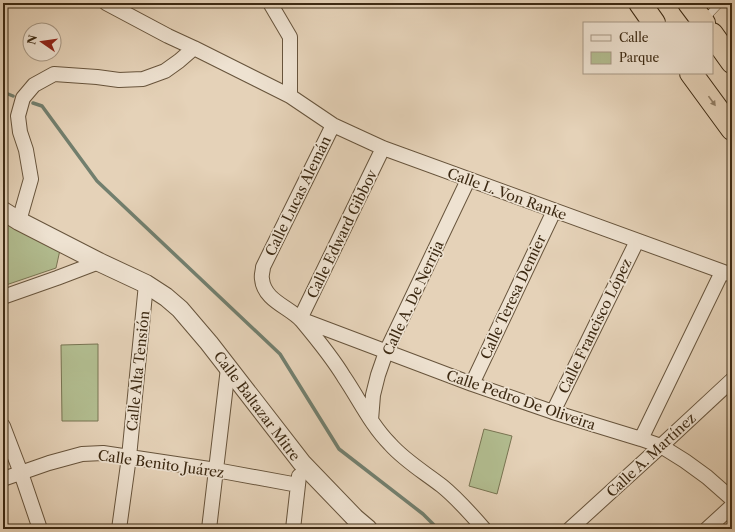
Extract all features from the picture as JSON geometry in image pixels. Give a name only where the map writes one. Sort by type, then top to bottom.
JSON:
[{"type":"highway","points":[[640,3],[653,22]]},
{"type":"highway","points":[[689,3],[703,22]]},
{"type":"highway","points":[[713,36],[732,62]]},
{"type":"highway","points":[[692,74],[732,129]]},
{"type":"street","name":"Calle L. Von Ranke","points":[[106,3],[168,36],[290,96],[333,125],[384,148],[468,180],[727,273]]},
{"type":"street","points":[[270,3],[290,37],[290,96]]},
{"type":"street","points":[[20,221],[31,179],[26,150],[20,132],[18,116],[23,98],[34,85],[54,74],[119,80],[143,79],[165,71],[194,48]]},
{"type":"street","name":"Calle Lucas Alemán","points":[[300,319],[276,302],[267,293],[261,278],[263,267],[333,125]]},
{"type":"street","name":"Calle Edward Gibbov","points":[[300,319],[384,148]]},
{"type":"street","name":"Calle A. De Nerrija","points":[[371,420],[373,394],[386,352],[468,180]]},
{"type":"street","name":"Calle Baltazar Mitre","points":[[3,211],[99,262],[146,284],[166,297],[180,309],[210,343],[302,463],[355,518],[368,529]]},
{"type":"street","name":"Calle Teresa Demier","points":[[472,384],[554,211]]},
{"type":"street","name":"Calle Francisco López","points":[[554,412],[637,241]]},
{"type":"street","points":[[3,297],[99,262]]},
{"type":"street","name":"Calle A. Martínez","points":[[641,439],[727,273]]},
{"type":"street","name":"Calle Alta Tensión","points":[[119,529],[129,457],[146,284]]},
{"type":"street","points":[[300,319],[323,346],[344,376],[371,420],[389,443],[448,492],[484,529]]},
{"type":"street","name":"Calle Pedro De Oliveira","points":[[300,319],[472,384],[661,446],[707,477],[732,499]]},
{"type":"street","points":[[209,529],[228,368]]},
{"type":"street","name":"Calle A. Martínez","points":[[570,529],[732,380]]},
{"type":"street","points":[[3,426],[38,524],[26,529]]},
{"type":"street","name":"Calle Benito Juárez","points":[[3,479],[82,454],[104,453],[298,484]]},
{"type":"street","points":[[293,529],[302,463]]},
{"type":"street","points":[[707,529],[732,506]]},
{"type":"lane","points":[[708,22],[720,3]]},
{"type":"green space","points":[[3,217],[60,250],[56,268],[3,286]]},
{"type":"green space","points":[[98,344],[98,421],[62,421],[61,345]]},
{"type":"green space","points":[[484,429],[512,436],[497,494],[469,486]]},
{"type":"waterway","points":[[3,92],[13,96]]},
{"type":"waterway","points":[[33,103],[42,106],[97,181],[280,354],[339,449],[423,514],[438,529]]}]
